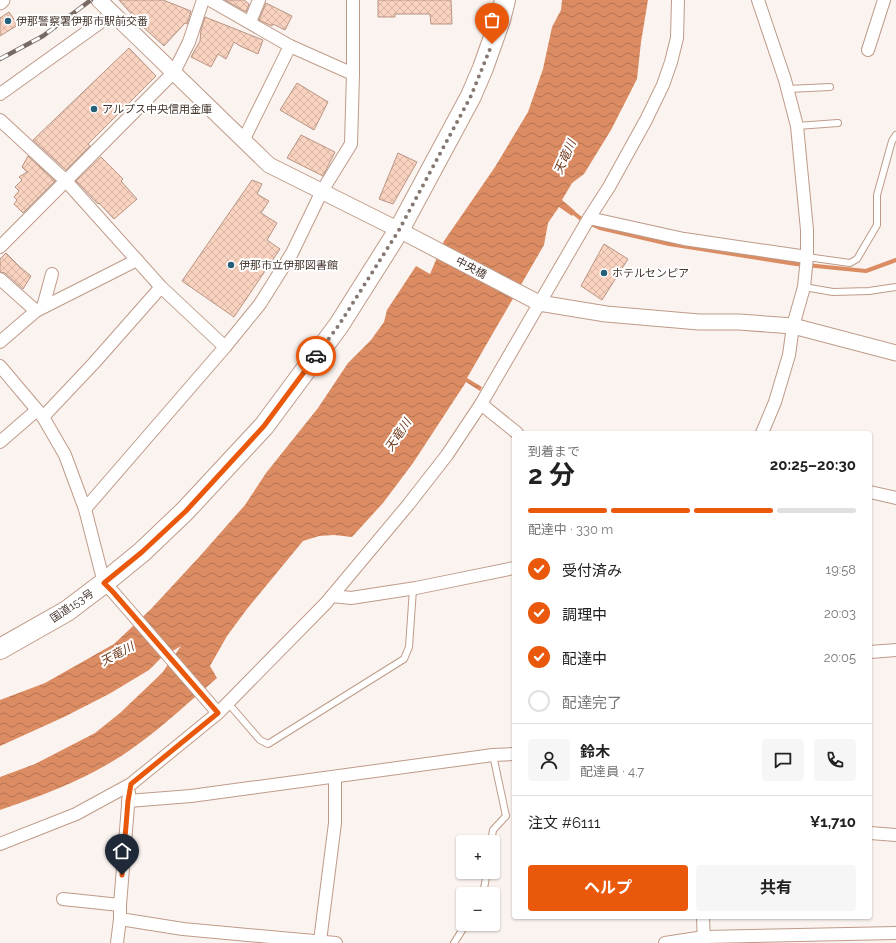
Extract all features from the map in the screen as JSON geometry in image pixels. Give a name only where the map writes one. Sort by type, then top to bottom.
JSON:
[{"type":"highway","name":"国道153号","points":[[0,649],[109,588],[142,552],[186,511],[264,426],[339,325],[404,232],[471,96],[498,27],[505,0]]},
{"type":"street","name":"中央橋","points":[[99,0],[269,166],[404,232],[536,302],[606,314],[699,322],[739,322],[793,326],[896,353]]},
{"type":"street","points":[[0,247],[174,72],[189,42],[203,0]]},
{"type":"street","points":[[210,0],[290,46],[353,74]]},
{"type":"street","points":[[250,22],[259,0]]},
{"type":"street","points":[[85,509],[225,347],[260,304],[292,252],[322,191],[351,144],[353,0]]},
{"type":"street","points":[[0,844],[76,814],[131,784],[215,710],[228,703],[332,596],[408,506],[447,455],[481,404],[536,302],[609,187],[646,120],[663,85],[671,62],[677,38],[678,0]]},
{"type":"street","points":[[758,0],[788,89],[797,126],[807,230],[807,257],[804,287],[793,326],[789,355],[775,402],[763,431]]},
{"type":"street","points":[[868,50],[884,0]]},
{"type":"street","points":[[0,94],[112,14]]},
{"type":"street","points":[[243,141],[290,46]]},
{"type":"street","points":[[0,120],[66,181],[161,287],[225,347]]},
{"type":"street","points":[[589,218],[684,239],[807,257]]},
{"type":"street","points":[[0,342],[40,309],[137,260]]},
{"type":"street","points":[[40,309],[52,274]]},
{"type":"street","points":[[0,279],[40,309]]},
{"type":"street","points":[[0,442],[40,414],[94,363],[161,287]]},
{"type":"street","points":[[0,366],[40,414],[65,454],[85,509],[109,588],[215,710]]},
{"type":"street","points":[[481,404],[515,431]]},
{"type":"street","points":[[872,492],[896,498]]},
{"type":"street","points":[[332,596],[350,598],[413,589],[512,568]]},
{"type":"street","points":[[872,652],[896,650]]},
{"type":"street","points":[[128,801],[191,796],[493,755],[512,754]]},
{"type":"street","points":[[320,942],[335,823],[335,777]]},
{"type":"street","points":[[117,943],[128,801],[131,784]]},
{"type":"street","points":[[872,833],[896,834]]},
{"type":"street","points":[[63,899],[120,905]]},
{"type":"street","points":[[120,919],[183,930],[336,943]]},
{"type":"street","points":[[703,919],[704,940]]},
{"type":"street","points":[[665,943],[704,940],[896,933]]},
{"type":"lane","points":[[788,89],[830,87]]},
{"type":"lane","points":[[797,126],[838,123]]},
{"type":"lane","points":[[807,257],[850,263],[857,259],[877,225],[877,195],[892,141],[896,135]]},
{"type":"lane","points":[[804,287],[833,292],[869,291],[896,288]]},
{"type":"lane","points":[[228,703],[260,740],[268,744],[404,659],[410,647],[413,589]]},
{"type":"lane","points":[[492,835],[493,830],[506,816],[493,755]]},
{"type":"lane","points":[[454,943],[462,931]]},
{"type":"water","name":"天竜川","points":[[562,0],[648,0],[637,79],[611,130],[584,174],[572,183],[562,200],[575,211],[572,216],[559,207],[548,223],[544,245],[467,378],[482,387],[480,391],[466,382],[413,463],[383,503],[352,537],[334,535],[319,536],[303,541],[247,609],[227,636],[210,666],[217,678],[158,729],[122,756],[71,783],[0,810],[0,777],[35,764],[95,733],[120,713],[162,673],[181,646],[161,658],[149,670],[109,694],[64,717],[0,746],[0,700],[45,683],[114,644],[151,609],[245,505],[266,473],[318,408],[348,363],[371,340],[384,322],[387,310],[416,266],[430,274],[444,241],[495,167],[528,112],[543,69],[552,27],[561,10]]},
{"type":"building","points":[[119,0],[163,0],[191,11],[187,24],[185,23],[164,46],[143,27]]},
{"type":"building","points":[[225,0],[244,0],[249,4],[246,12]]},
{"type":"building","points":[[378,0],[451,0],[452,24],[431,24],[430,14],[395,14],[395,17],[378,17]]},
{"type":"building","points":[[266,3],[292,16],[285,30],[273,24],[272,26],[259,20]]},
{"type":"building","name":"伊那警察署伊那市駅前交番","points":[[9,12],[18,25],[0,36],[0,18]]},
{"type":"building","points":[[205,17],[263,40],[258,54],[234,42],[226,59],[218,54],[211,67],[191,57],[200,41],[201,30]]},
{"type":"building","name":"アルプス中央信用金庫","points":[[129,48],[156,76],[88,144],[90,146],[66,170],[33,140]]},
{"type":"building","points":[[297,83],[328,102],[314,130],[280,110]]},
{"type":"building","points":[[301,135],[335,152],[323,176],[287,158]]},
{"type":"building","points":[[398,153],[417,162],[393,204],[379,199]]},
{"type":"building","points":[[28,156],[55,181],[23,213],[14,204],[17,200],[14,197],[19,191],[15,187],[22,180],[19,177],[27,172],[22,167]]},
{"type":"building","points":[[101,157],[123,179],[121,181],[137,199],[114,219],[76,181]]},
{"type":"building","name":"伊那市立伊那図書館","points":[[252,180],[262,184],[257,194],[269,201],[261,213],[277,223],[267,240],[280,249],[234,317],[182,281]]},
{"type":"building","name":"ホテルセンピア","points":[[604,244],[628,259],[602,300],[581,286]]},
{"type":"building","points":[[6,253],[31,276],[23,289],[5,273],[0,272],[0,259]]},
{"type":"waterway","points":[[570,210],[585,221]]},
{"type":"waterway","points":[[591,224],[600,228],[669,244],[796,264],[866,271],[896,260]]},
{"type":"railway","points":[[0,59],[43,36],[91,0]]},
{"type":"way so far","points":[[316,356],[339,325],[394,239],[471,96],[492,44]]},
{"type":"place","name":"伊那警察署伊那市駅前交番","points":[[8,21]]},
{"type":"place","name":"アルプス中央信用金庫","points":[[94,109]]},
{"type":"place","name":"伊那市立伊那図書館","points":[[231,265]]},
{"type":"place","name":"ホテルセンピア","points":[[604,273]]},
{"type":"route","points":[[122,875],[128,801],[131,784],[218,713],[104,583],[142,552],[186,511],[264,426],[316,356]]}]
